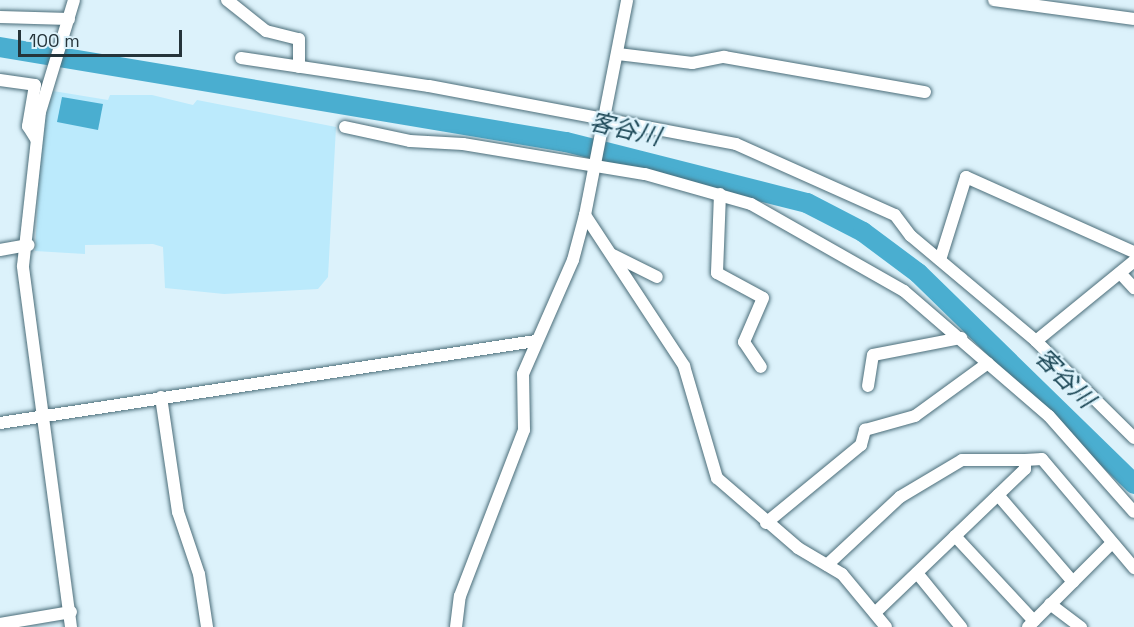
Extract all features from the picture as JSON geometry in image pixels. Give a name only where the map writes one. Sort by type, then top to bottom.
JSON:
[{"type":"street","points":[[71,627],[71,612],[39,416],[23,266],[29,245],[36,139],[48,82],[74,0]]},
{"type":"street","points":[[227,0],[266,31],[299,39],[299,67]]},
{"type":"street","points":[[456,627],[460,596],[524,430],[523,374],[535,341],[573,260],[605,119],[627,0]]},
{"type":"street","points":[[994,0],[1134,19]]},
{"type":"street","points":[[0,17],[68,22]]},
{"type":"street","points":[[618,54],[692,63],[724,57],[925,92]]},
{"type":"street","points":[[241,58],[713,138],[757,153],[895,215],[940,260],[1036,342],[1133,436]]},
{"type":"street","points":[[0,80],[35,85],[28,126],[36,139]]},
{"type":"street","points":[[345,127],[645,174],[751,204],[904,291],[961,338],[1093,461],[1134,512]]},
{"type":"street","points":[[940,260],[966,177],[1134,252]]},
{"type":"street","points":[[720,194],[717,273],[763,298],[744,342],[761,367]]},
{"type":"street","points":[[585,215],[684,366],[717,478],[766,523],[827,565],[886,627]]},
{"type":"street","points":[[0,250],[29,245]]},
{"type":"street","points":[[613,255],[657,277]]},
{"type":"street","points":[[1036,342],[1134,261]]},
{"type":"street","points":[[1120,273],[1134,288]]},
{"type":"street","points":[[868,386],[873,355],[961,338]]},
{"type":"street","points":[[0,423],[535,341]]},
{"type":"street","points":[[766,523],[861,445],[865,430],[915,416],[988,363]]},
{"type":"street","points":[[161,397],[178,512],[199,574],[207,627]]},
{"type":"street","points":[[827,565],[900,497],[962,460],[1042,459],[1134,568]]},
{"type":"street","points":[[875,613],[1025,469],[1025,460]]},
{"type":"street","points":[[998,495],[1073,582]]},
{"type":"street","points":[[956,536],[1031,624],[1112,543]]},
{"type":"street","points":[[916,573],[961,627]]},
{"type":"street","points":[[1050,604],[1081,627]]},
{"type":"street","points":[[0,624],[71,612]]},
{"type":"shaded area","points":[[53,91],[108,100],[110,95],[152,95],[193,105],[197,100],[336,127],[328,277],[318,289],[224,294],[165,288],[163,247],[153,244],[85,245],[85,254],[35,251],[42,129]]},
{"type":"water","points":[[62,97],[103,104],[98,130],[57,122]]},
{"type":"waterway","name":"客谷川","points":[[0,47],[566,142],[807,203],[863,232],[918,273],[1134,484]]}]
